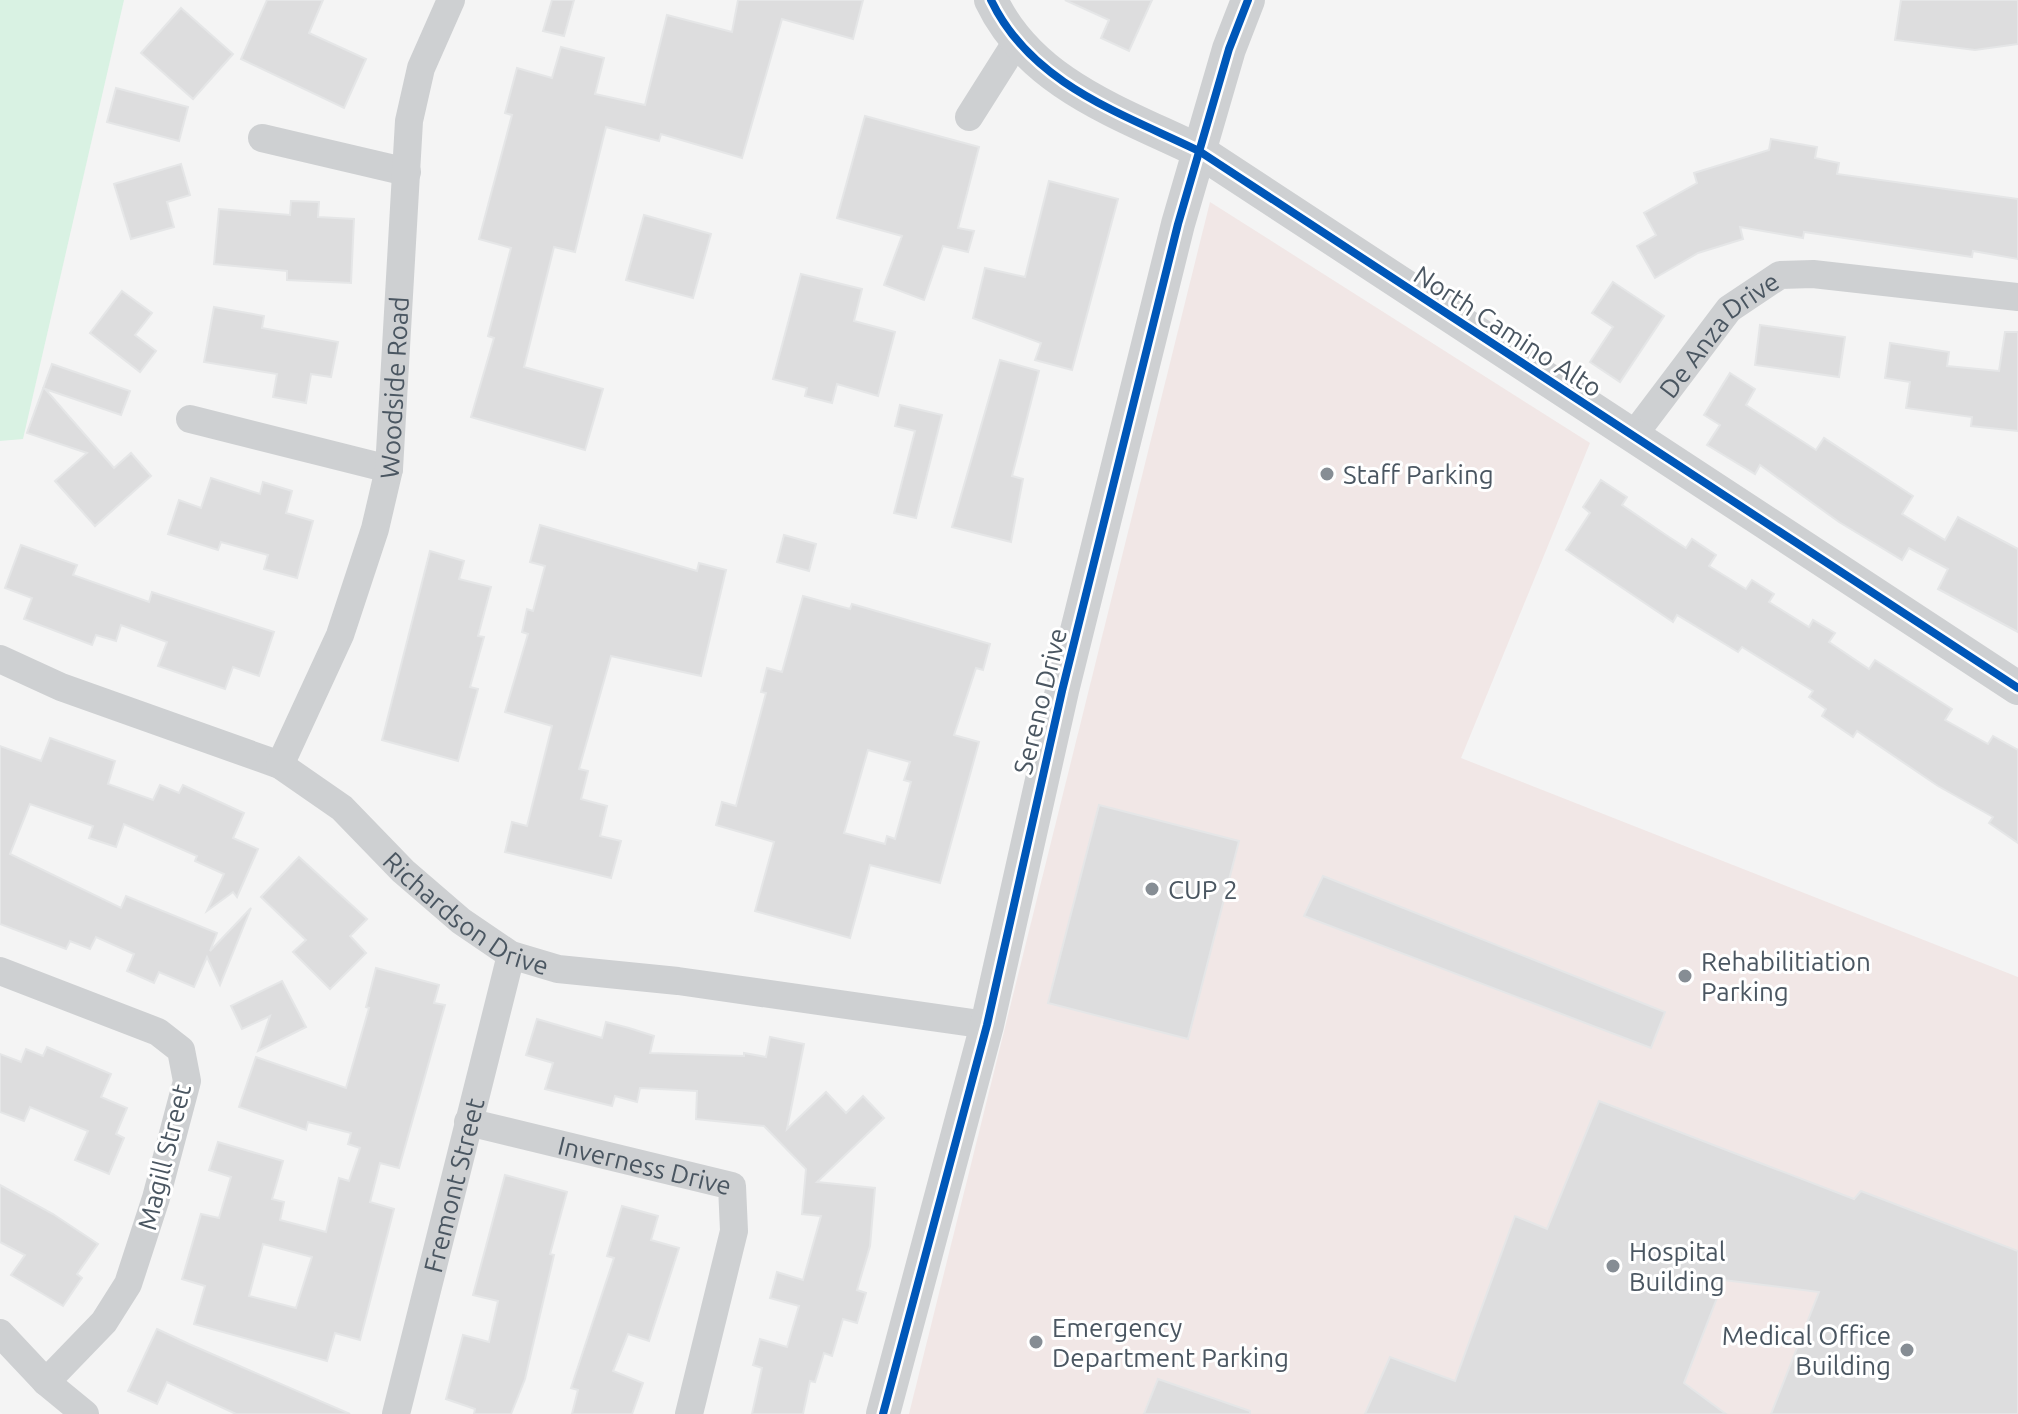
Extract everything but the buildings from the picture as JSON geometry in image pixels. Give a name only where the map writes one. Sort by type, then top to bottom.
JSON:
[{"type":"street","name":"Woodside Road","points":[[280,765],[340,635],[375,529],[389,469],[409,121],[421,68],[451,0]]},
{"type":"street","name":"North Camino Alto","points":[[991,0],[1003,25],[1035,62],[1068,87],[1199,151],[2018,688]]},
{"type":"street","name":"Sereno Drive","points":[[883,1414],[987,1025],[1062,691],[1178,224],[1229,49],[1248,0]]},
{"type":"street","points":[[969,117],[1017,41]]},
{"type":"street","points":[[262,138],[407,172]]},
{"type":"street","name":"De Anza Drive","points":[[1633,436],[1729,309],[1780,275],[1813,274],[2018,297]]},
{"type":"street","points":[[190,419],[389,469]]},
{"type":"street","name":"Richardson Drive","points":[[0,659],[61,687],[280,765],[342,808],[403,871],[461,921],[511,955],[558,969],[678,981],[987,1025]]},
{"type":"street","name":"Fremont Street","points":[[396,1414],[511,955]]},
{"type":"street","name":"Magill Street","points":[[0,971],[158,1032],[181,1050],[187,1081],[156,1198],[128,1284],[104,1322],[46,1382]]},
{"type":"street","name":"Inverness Drive","points":[[468,1122],[732,1186],[734,1231],[689,1414]]},
{"type":"street","points":[[0,1333],[46,1382],[85,1414]]},
{"type":"shaded area","points":[[1210,202],[1590,443],[1461,758],[2018,977],[2018,1414],[909,1414]]},
{"type":"green space","points":[[0,0],[124,0],[23,439],[0,441]]},
{"type":"cycle path","points":[[991,0],[1008,29],[1029,54],[1054,75],[1109,109],[1199,151],[2018,688]]},
{"type":"cycle path","points":[[883,1414],[987,1025],[1062,691],[1178,224],[1229,49],[1248,0]]},
{"type":"place","name":"Staff Parking","points":[[1327,474]]},
{"type":"place","name":"CUP 2","points":[[1152,889]]},
{"type":"place","name":"Rehabilitiation Parking","points":[[1685,976]]},
{"type":"place","name":"Hospital Building","points":[[1613,1266]]},
{"type":"place","name":"Emergency Department Parking","points":[[1036,1342]]},
{"type":"place","name":"Medical Office Building","points":[[1907,1350]]}]
